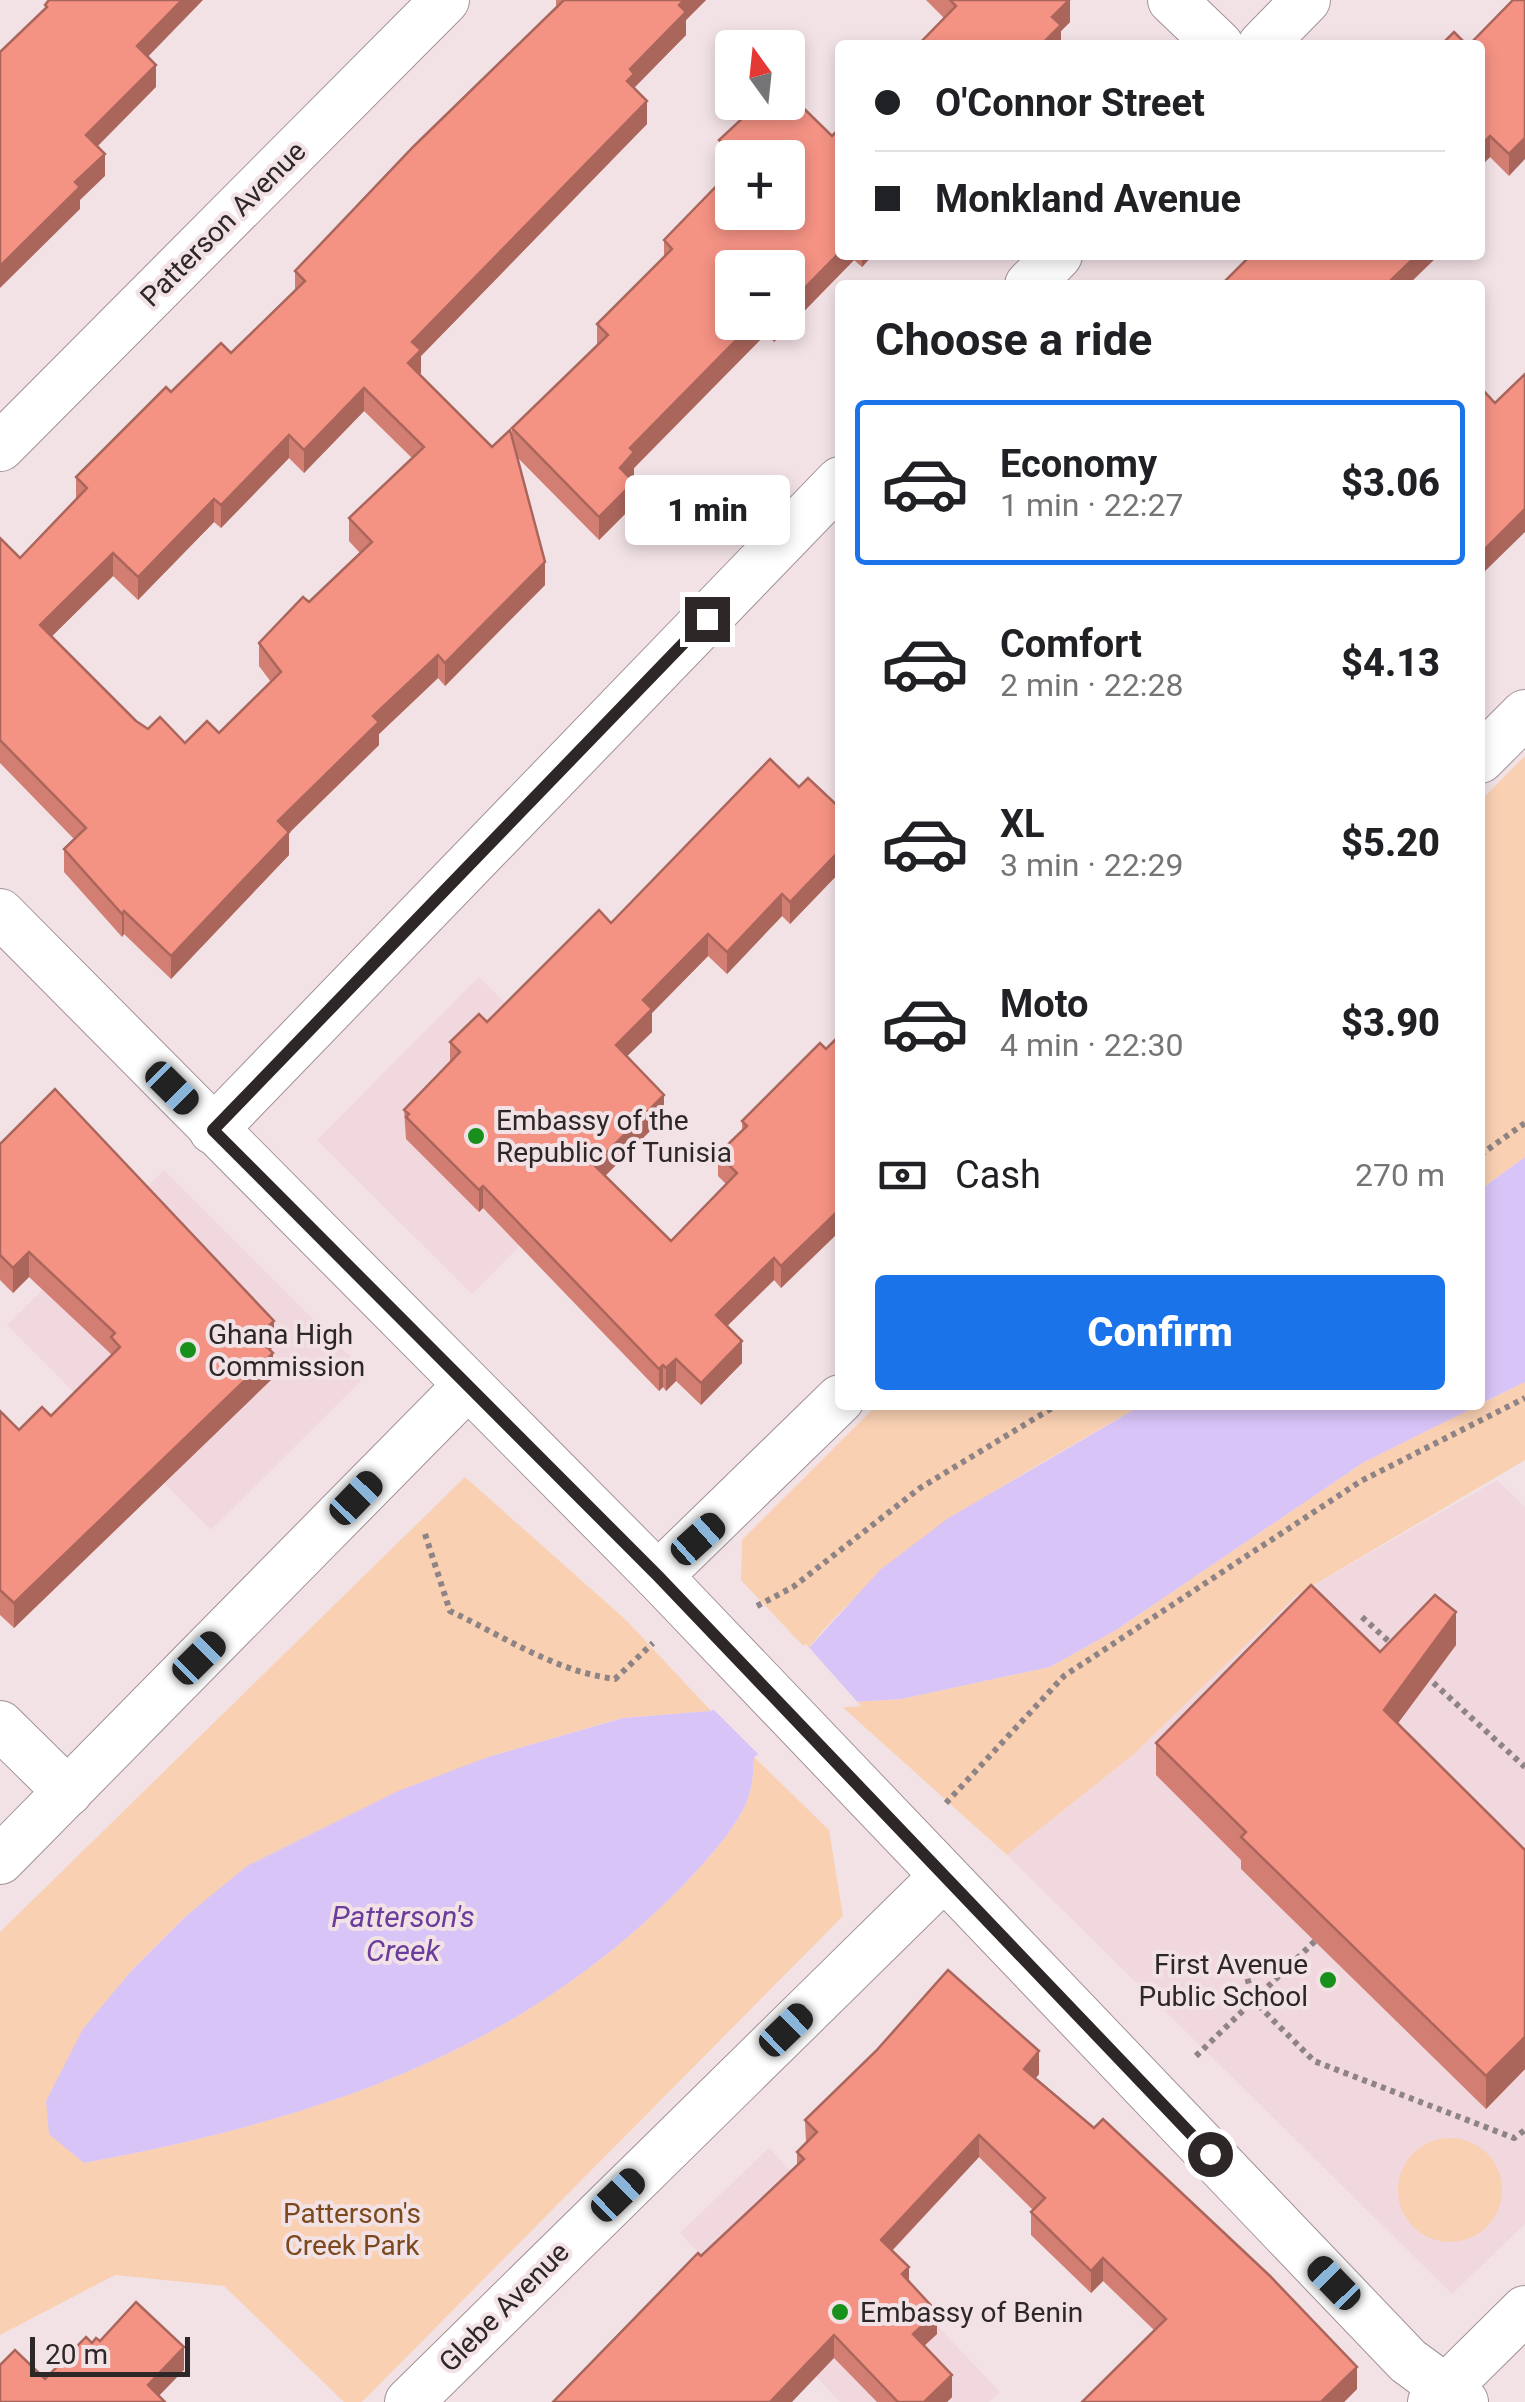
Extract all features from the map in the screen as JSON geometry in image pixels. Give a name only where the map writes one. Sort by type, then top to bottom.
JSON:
[{"type":"street","name":"Patterson Avenue","points":[[0,448],[445,0]]},
{"type":"street","points":[[1172,0],[1214,40]]},
{"type":"street","points":[[1267,40],[1306,0]]},
{"type":"street","points":[[1034,280],[1053,260]]},
{"type":"street","points":[[213,1130],[835,486]]},
{"type":"street","points":[[1485,754],[1525,714]]},
{"type":"street","points":[[0,913],[466,1387],[658,1576],[1408,2361],[1448,2397],[1525,2310]]},
{"type":"street","points":[[0,1860],[466,1387]]},
{"type":"street","points":[[658,1576],[835,1405]]},
{"type":"street","points":[[0,1725],[68,1792]]},
{"type":"street","name":"Glebe Avenue","points":[[409,2402],[943,1877]]},
{"type":"path","points":[[1485,1151],[1525,1123]]},
{"type":"path","points":[[946,1803],[1064,1676],[1361,1482],[1525,1398]]},
{"type":"path","points":[[757,1606],[793,1587],[920,1488],[1049,1410]]},
{"type":"path","points":[[425,1534],[450,1611],[538,1657],[588,1676],[615,1680],[653,1643]]},
{"type":"path","points":[[1362,1617],[1403,1655]]},
{"type":"path","points":[[1417,1667],[1525,1767]]},
{"type":"path","points":[[1196,2056],[1314,1941]]},
{"type":"path","points":[[1245,1968],[1253,2000],[1314,2061],[1514,2138],[1525,2130]]},
{"type":"shaded area","name":"Embassy of the Republic of Tunisia","points":[[479,977],[634,1131],[472,1294],[317,1140]]},
{"type":"shaded area","name":"Ghana High Commission","points":[[164,1170],[368,1374],[211,1530],[7,1325]]},
{"type":"shaded area","name":"First Avenue Public School","points":[[1497,1480],[1525,1507],[1525,2224],[1452,2294],[1007,1855],[1133,1755],[1297,1595]]},
{"type":"shaded area","name":"Embassy of Benin","points":[[769,2148],[1000,2392],[989,2402],[840,2402],[680,2233]]},
{"type":"green space","points":[[1525,756],[1525,1157],[1485,1186],[1485,796]]},
{"type":"green space","points":[[1525,1382],[1525,1460],[1297,1595],[1133,1755],[1007,1855],[838,1703],[901,1699],[1050,1667],[1116,1630],[1364,1462],[1469,1410],[1485,1410],[1485,1402]]},
{"type":"green space","points":[[872,1410],[1133,1410],[1006,1484],[920,1542],[842,1610],[807,1650],[741,1580],[742,1540]]},
{"type":"green space","name":"Patterson's Creek Park","points":[[465,1477],[627,1621],[711,1711],[622,1718],[488,1757],[186,1916],[132,1970],[83,2030],[84,2163],[242,2128],[318,2105],[463,2046],[532,2007],[597,1962],[660,1908],[710,1855],[743,1809],[751,1786],[754,1757],[829,1830],[843,1916],[362,2402],[344,2402],[224,2286],[115,2275],[0,2335],[0,1932]]},
{"type":"green space","points":[[1450,2138],[1470,2142],[1487,2153],[1498,2170],[1502,2190],[1498,2210],[1487,2227],[1470,2238],[1450,2242],[1430,2238],[1413,2227],[1402,2210],[1398,2190],[1402,2170],[1413,2153],[1430,2142]]},
{"type":"water","points":[[1525,1157],[1525,1382],[1485,1402],[1485,1186]]},
{"type":"water","name":"Patterson's Creek","points":[[1133,1410],[1469,1410],[1364,1462],[1116,1630],[1050,1667],[901,1699],[837,1703],[754,1757],[749,1795],[734,1824],[660,1908],[597,1962],[532,2007],[463,2046],[318,2105],[164,2147],[84,2163],[49,2134],[46,2101],[83,2029],[132,1970],[186,1916],[247,1866],[398,1791],[488,1757],[623,1718],[711,1711],[807,1650],[880,1570],[947,1519]]},
{"type":"pier","points":[[806,1644],[861,1706],[839,1708],[762,1758],[710,1706]]},
{"type":"building","points":[[49,0],[182,0],[137,46],[156,65],[86,135],[105,154],[75,182],[80,187],[0,266],[0,52],[47,7]]},
{"type":"building","points":[[564,0],[684,0],[679,5],[686,12],[630,69],[634,74],[627,81],[647,101],[412,342],[421,350],[408,363],[492,447],[510,430],[545,562],[445,663],[438,655],[373,716],[379,722],[278,821],[289,832],[171,956],[124,911],[122,914],[64,849],[86,828],[0,740],[0,538],[20,558],[87,488],[76,477],[166,387],[171,392],[221,343],[231,353],[305,281],[295,271],[414,146]],"holes":[[[364,388],[424,447],[349,518],[372,542],[309,602],[303,597],[259,643],[281,672],[219,733],[207,721],[185,743],[160,717],[148,729],[40,625],[113,553],[138,577],[214,499],[221,505],[289,435],[304,450]]]},
{"type":"building","points":[[950,0],[1069,0],[1052,17],[1061,25],[1046,40],[923,40],[956,6]]},
{"type":"building","points":[[1513,0],[1525,0],[1525,138],[1509,154],[1490,136],[1485,141],[1485,40],[1474,40]]},
{"type":"building","points":[[1454,32],[1462,40],[1446,40]]},
{"type":"building","points":[[805,110],[832,136],[835,133],[835,257],[805,288],[805,250],[715,250],[715,340],[736,340],[630,448],[634,452],[620,468],[634,482],[599,517],[512,428],[608,335],[597,324],[672,249],[664,240],[715,188],[715,230],[805,230],[805,140],[719,140],[741,120],[805,120]]},
{"type":"building","points":[[1246,260],[1412,260],[1391,280],[1226,280]]},
{"type":"building","points":[[1525,374],[1525,509],[1485,549],[1485,392],[1495,403]]},
{"type":"building","points":[[770,759],[799,787],[808,778],[835,803],[835,855],[790,902],[782,894],[727,952],[708,934],[643,1000],[652,1009],[616,1045],[664,1095],[594,1165],[671,1241],[737,1173],[718,1154],[747,1126],[742,1121],[820,1043],[826,1049],[835,1040],[835,1214],[781,1266],[774,1258],[716,1315],[742,1341],[701,1383],[676,1359],[659,1369],[483,1186],[479,1190],[406,1117],[409,1114],[404,1110],[460,1052],[450,1042],[479,1014],[487,1022],[599,910],[611,923]]},
{"type":"building","points":[[55,1089],[274,1321],[257,1337],[273,1353],[14,1603],[0,1590],[0,1411],[19,1430],[42,1407],[51,1416],[120,1347],[111,1337],[115,1333],[29,1252],[13,1268],[0,1255],[0,1144]]},
{"type":"building","points":[[1311,1585],[1380,1652],[1435,1595],[1456,1612],[1384,1710],[1525,1850],[1525,2037],[1486,2076],[1241,1837],[1246,1832],[1156,1743]]},
{"type":"building","points":[[948,1970],[1039,2051],[1024,2069],[1094,2128],[1103,2119],[1270,2276],[1357,2367],[1321,2402],[1082,2402],[1166,2319],[1103,2258],[1091,2271],[1031,2212],[1045,2198],[979,2135],[881,2240],[909,2267],[902,2274],[937,2312],[913,2334],[952,2375],[924,2402],[898,2402],[834,2335],[770,2402],[553,2402],[698,2253],[701,2256],[804,2159],[797,2152],[817,2132],[805,2120],[876,2051]]},
{"type":"building","points":[[136,2302],[184,2347],[148,2385],[165,2402],[0,2402],[0,2365],[15,2350],[45,2379],[86,2337],[92,2343],[96,2338],[100,2341]]},
{"type":"place","name":"Embassy of the Republic of Tunisia","points":[[476,1136]]},
{"type":"place","name":"Ghana High Commission","points":[[188,1350]]},
{"type":"place","name":"First Avenue Public School","points":[[1328,1980]]},
{"type":"place","name":"Embassy of Benin","points":[[840,2312]]},
{"type":"route","points":[[707,619],[213,1130],[658,1576],[1210,2154]]}]
